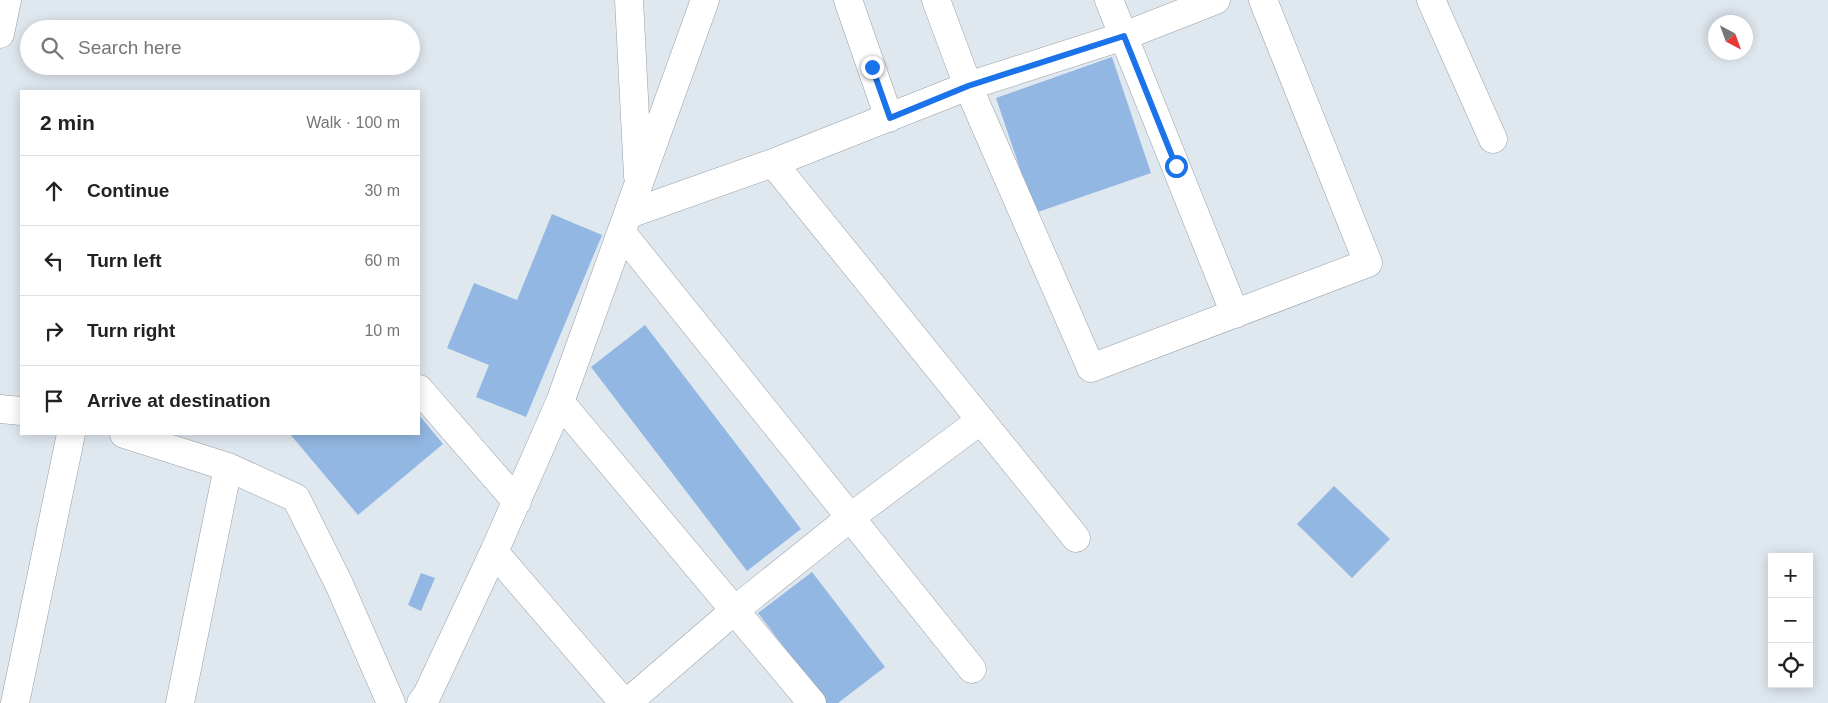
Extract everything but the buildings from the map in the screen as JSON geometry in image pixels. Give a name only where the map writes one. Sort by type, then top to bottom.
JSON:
[{"type":"street","points":[[0,34],[7,0]]},
{"type":"street","points":[[629,0],[638,188]]},
{"type":"street","points":[[427,700],[560,402],[626,224],[705,0]]},
{"type":"street","points":[[848,0],[890,118]]},
{"type":"street","points":[[936,0],[968,86],[1091,368],[1368,263],[1263,0]]},
{"type":"street","points":[[1109,0],[1235,314]]},
{"type":"street","points":[[626,224],[773,163],[968,86],[1124,36],[1216,0]]},
{"type":"street","points":[[1431,0],[1493,139]]},
{"type":"street","points":[[773,163],[1076,538]]},
{"type":"street","points":[[626,224],[851,518],[972,668]]},
{"type":"street","points":[[420,390],[516,502]]},
{"type":"street","points":[[560,402],[812,703]]},
{"type":"street","points":[[0,409],[20,411]]},
{"type":"street","points":[[494,552],[626,703],[735,610],[851,518],[980,420]]},
{"type":"street","points":[[15,703],[71,435]]},
{"type":"street","points":[[127,435],[228,467],[296,498],[339,584],[391,703]]},
{"type":"street","points":[[180,703],[228,467]]},
{"type":"route","points":[[872,67],[890,118],[968,86],[1124,36],[1176,166]]}]
